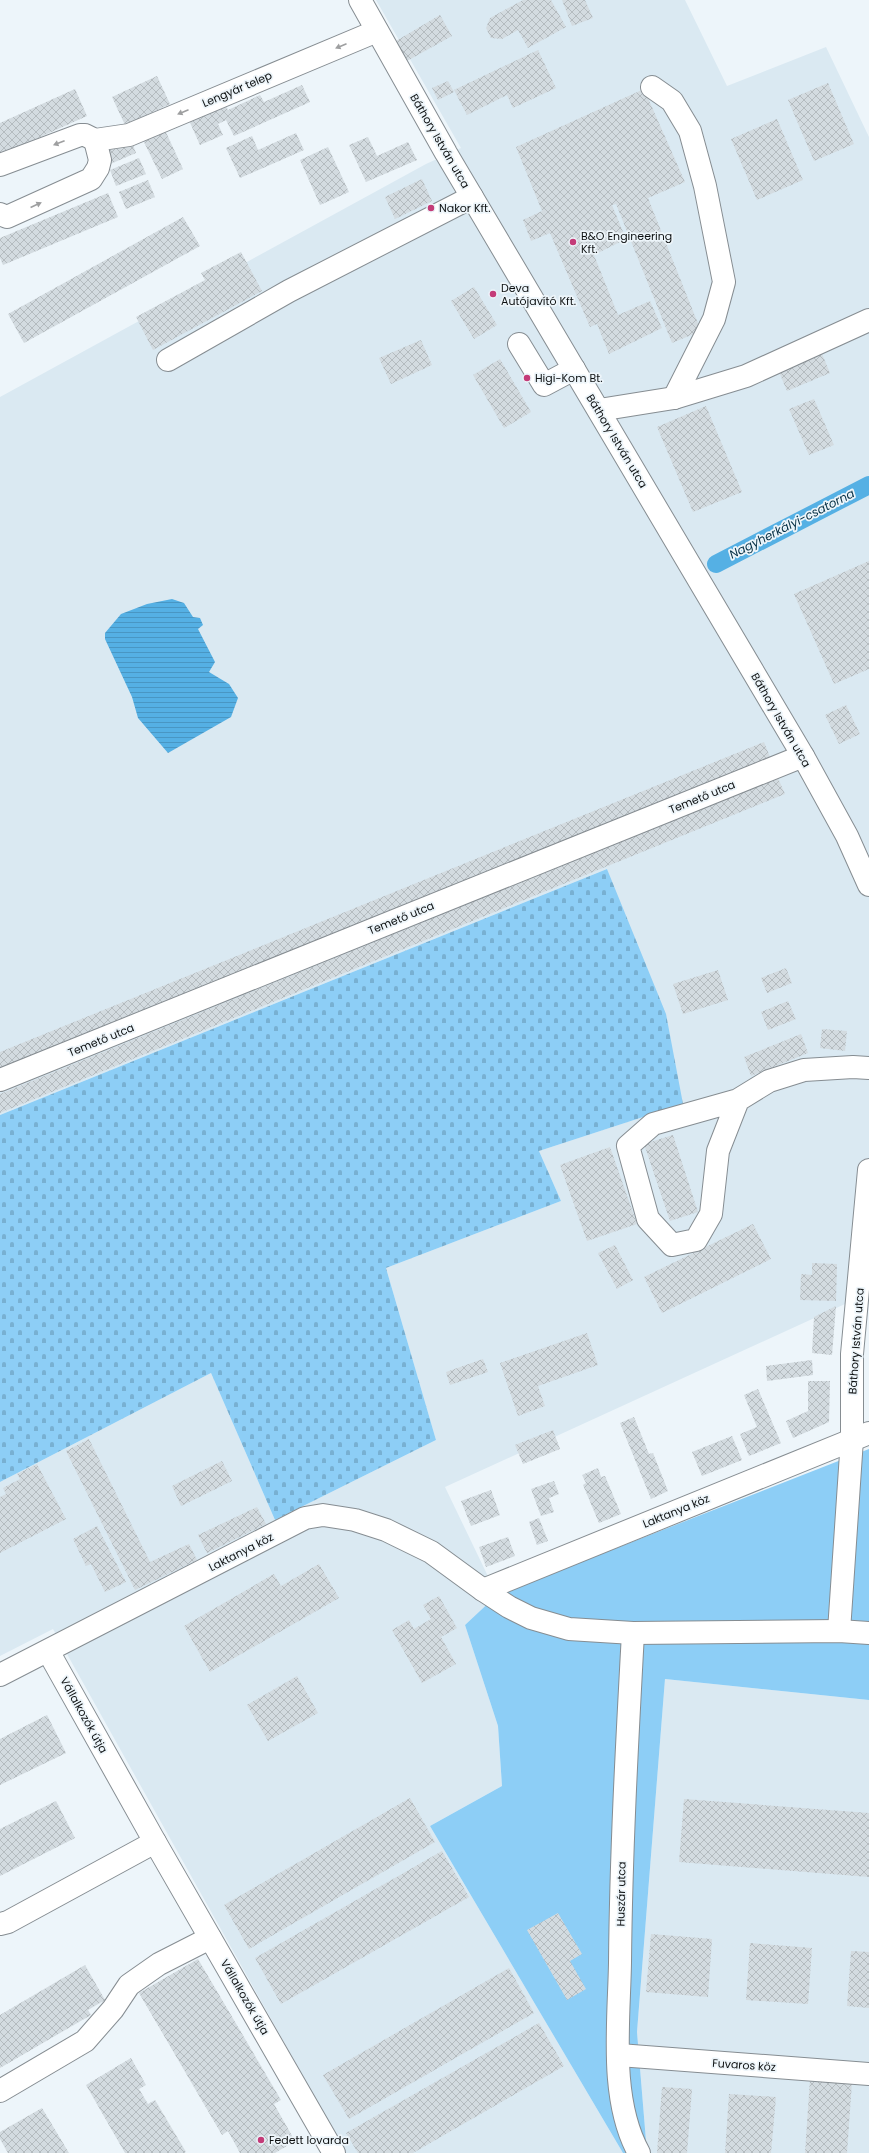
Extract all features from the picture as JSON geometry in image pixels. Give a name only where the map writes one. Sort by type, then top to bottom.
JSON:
[{"type":"street","name":"Báthory István utca","points":[[360,0],[472,197],[803,756],[847,836],[869,885]]},
{"type":"street","name":"Lengyár telep","points":[[0,165],[80,135],[85,135],[95,140],[129,135],[378,31]]},
{"type":"street","points":[[652,87],[672,101],[690,131],[705,186],[724,282],[714,319],[674,398]]},
{"type":"street","points":[[0,214],[7,217],[91,179],[98,168],[100,160],[95,140]]},
{"type":"street","points":[[168,360],[289,291],[472,197]]},
{"type":"street","points":[[599,410],[674,398],[746,376],[869,320]]},
{"type":"street","points":[[519,344],[544,385],[574,368]]},
{"type":"street","name":"Temető utca","points":[[0,1080],[803,756]]},
{"type":"street","points":[[738,1100],[718,1151],[711,1214],[696,1240],[672,1245],[648,1219],[628,1146],[653,1124],[738,1100],[769,1081],[804,1070],[853,1067],[869,1068]]},
{"type":"street","name":"Báthory István utca","points":[[839,1631],[860,1436],[852,1354],[869,1170]]},
{"type":"street","name":"Laktanya köz","points":[[483,1590],[860,1436]]},
{"type":"street","name":"Laktanya köz","points":[[0,1675],[305,1518],[323,1515],[355,1520],[386,1530],[431,1552],[483,1590],[532,1618],[569,1629],[633,1633],[839,1631],[869,1633]]},
{"type":"street","name":"Huszár utca","points":[[633,1633],[621,1860],[618,2070],[624,2112],[634,2144],[639,2153]]},
{"type":"street","name":"Vállalkozók útja","points":[[48,1651],[155,1842],[334,2153]]},
{"type":"street","points":[[3,1918],[155,1842]]},
{"type":"street","points":[[0,2091],[85,2041],[113,2009],[129,1985],[159,1964],[210,1938]]},
{"type":"street","name":"Fuvaros köz","points":[[618,2055],[869,2074]]},
{"type":"shaded area","points":[[376,0],[685,0],[727,86],[826,47],[869,137],[869,1293],[445,1487],[497,1595],[465,1625],[498,1726],[502,1786],[430,1826],[623,2153],[346,2153],[53,1629],[0,1656],[0,1482],[211,1373],[275,1520],[436,1440],[386,1268],[561,1201],[539,1151],[683,1104],[607,869],[0,1115],[0,397],[426,164],[461,148]]},
{"type":"shaded area","points":[[172,599],[184,603],[193,617],[200,618],[203,625],[198,629],[215,662],[209,672],[229,684],[238,698],[231,717],[168,753],[138,718],[132,697],[105,639],[105,633],[121,614],[147,604]]},
{"type":"shaded area","points":[[665,1679],[869,1700],[869,2153],[647,2153],[637,2032]]},
{"type":"green space","points":[[607,869],[666,1014],[683,1104],[539,1151],[561,1201],[386,1268],[436,1440],[275,1520],[211,1373],[0,1482],[0,1115]]},
{"type":"green space","points":[[869,1449],[869,1700],[665,1679],[637,2032],[647,2153],[623,2153],[430,1826],[502,1786],[498,1726],[465,1625],[497,1595]]},
{"type":"building","points":[[523,0],[551,0],[566,27],[528,48],[518,30],[502,39],[491,38],[486,28],[490,18]]},
{"type":"building","points":[[562,0],[585,0],[593,18],[572,26]]},
{"type":"building","points":[[440,15],[452,36],[407,61],[396,41]]},
{"type":"building","points":[[538,50],[556,88],[513,108],[507,95],[467,115],[454,90]]},
{"type":"building","points":[[157,76],[170,104],[125,125],[112,97]]},
{"type":"building","points":[[448,81],[454,92],[438,100],[432,88]]},
{"type":"building","points":[[828,83],[854,144],[814,161],[788,100]]},
{"type":"building","points":[[302,85],[310,102],[234,136],[226,120],[218,124],[223,135],[200,145],[187,116],[223,100],[228,110],[260,95],[264,102]]},
{"type":"building","points":[[75,89],[87,116],[0,155],[0,123]]},
{"type":"building","points":[[644,89],[685,182],[648,198],[701,331],[672,343],[616,204],[612,205],[626,239],[594,255],[618,315],[650,301],[662,328],[609,354],[597,324],[590,327],[550,233],[531,241],[523,220],[542,211],[516,147]]},
{"type":"building","points":[[777,119],[803,180],[757,200],[731,139]]},
{"type":"building","points":[[164,128],[183,169],[162,179],[142,138]]},
{"type":"building","points":[[296,133],[304,150],[240,178],[226,148],[252,136],[258,150]]},
{"type":"building","points":[[130,137],[136,153],[108,165],[101,149]]},
{"type":"building","points":[[368,137],[377,156],[408,142],[417,160],[366,182],[349,145]]},
{"type":"building","points":[[328,147],[349,192],[320,205],[300,160]]},
{"type":"building","points":[[139,158],[146,174],[116,186],[110,170]]},
{"type":"building","points":[[422,179],[432,201],[395,219],[385,197]]},
{"type":"building","points":[[148,180],[155,197],[126,209],[119,192]]},
{"type":"building","points":[[108,193],[118,217],[3,265],[0,258],[0,238]]},
{"type":"building","points":[[183,217],[200,246],[24,343],[8,314]]},
{"type":"building","points":[[241,252],[262,291],[153,350],[136,317],[205,280],[201,273]]},
{"type":"building","points":[[474,287],[497,325],[474,339],[451,301]]},
{"type":"building","points":[[421,340],[432,365],[391,384],[379,358]]},
{"type":"building","points":[[822,354],[830,373],[787,391],[779,372]]},
{"type":"building","points":[[500,359],[531,412],[504,428],[473,375]]},
{"type":"building","points":[[814,399],[834,445],[809,455],[789,409]]},
{"type":"building","points":[[706,406],[742,492],[693,512],[657,427]]},
{"type":"building","points":[[869,561],[869,669],[834,684],[794,594]]},
{"type":"building","points":[[846,705],[860,734],[839,744],[825,715]]},
{"type":"building","points":[[764,742],[770,757],[0,1070],[0,1052]]},
{"type":"building","points":[[778,778],[785,794],[0,1113],[0,1094]]},
{"type":"building","points":[[786,968],[792,983],[767,993],[761,978]]},
{"type":"building","points":[[718,970],[728,1000],[683,1014],[673,984]]},
{"type":"building","points":[[788,1001],[796,1019],[768,1030],[761,1012]]},
{"type":"building","points":[[822,1029],[847,1031],[845,1051],[820,1048]]},
{"type":"building","points":[[801,1034],[808,1053],[751,1076],[744,1057]]},
{"type":"building","points":[[673,1135],[698,1212],[670,1221],[644,1144]]},
{"type":"building","points":[[610,1147],[637,1224],[587,1241],[560,1165]]},
{"type":"building","points":[[753,1224],[771,1259],[662,1313],[644,1277]]},
{"type":"building","points":[[615,1245],[633,1280],[617,1289],[598,1253]]},
{"type":"building","points":[[812,1263],[837,1264],[836,1301],[800,1300],[801,1274],[812,1275]]},
{"type":"building","points":[[836,1306],[832,1355],[812,1353],[814,1317]]},
{"type":"building","points":[[587,1333],[598,1365],[538,1386],[545,1406],[518,1416],[500,1363]]},
{"type":"building","points":[[483,1359],[488,1372],[450,1385],[446,1372]]},
{"type":"building","points":[[812,1360],[813,1375],[767,1381],[766,1366]]},
{"type":"building","points":[[808,1381],[830,1381],[829,1422],[793,1438],[786,1421],[808,1411]]},
{"type":"building","points":[[758,1389],[781,1443],[749,1456],[740,1434],[757,1427],[744,1395]]},
{"type":"building","points":[[634,1417],[649,1454],[653,1453],[668,1491],[651,1499],[620,1423]]},
{"type":"building","points":[[553,1430],[560,1449],[523,1464],[515,1445]]},
{"type":"building","points":[[732,1436],[742,1460],[702,1476],[692,1452]]},
{"type":"building","points":[[89,1439],[150,1562],[189,1544],[197,1560],[135,1590],[66,1451]]},
{"type":"building","points":[[222,1461],[232,1481],[181,1506],[172,1486]]},
{"type":"building","points":[[37,1464],[66,1519],[0,1553],[0,1497],[6,1494],[3,1488],[20,1479],[17,1474]]},
{"type":"building","points":[[598,1468],[601,1477],[605,1476],[621,1514],[599,1523],[583,1485],[586,1483],[582,1475]]},
{"type":"building","points":[[554,1481],[559,1494],[549,1498],[554,1512],[541,1516],[531,1489]]},
{"type":"building","points":[[491,1490],[500,1515],[471,1526],[461,1501]]},
{"type":"building","points":[[257,1507],[266,1524],[207,1553],[198,1535]]},
{"type":"building","points":[[539,1518],[548,1541],[537,1545],[529,1522]]},
{"type":"building","points":[[97,1526],[126,1582],[105,1592],[91,1564],[86,1566],[73,1539]]},
{"type":"building","points":[[508,1537],[515,1556],[486,1567],[479,1547]]},
{"type":"building","points":[[319,1564],[339,1598],[210,1672],[184,1626],[274,1574],[281,1586]]},
{"type":"building","points":[[439,1596],[457,1628],[441,1637],[456,1664],[422,1683],[392,1630],[409,1620],[414,1629],[431,1619],[423,1605]]},
{"type":"building","points":[[297,1676],[318,1713],[268,1741],[247,1705]]},
{"type":"building","points":[[47,1715],[66,1753],[0,1785],[0,1739]]},
{"type":"building","points":[[410,1798],[435,1842],[249,1949],[224,1905]]},
{"type":"building","points":[[684,1799],[869,1813],[869,1877],[679,1862]]},
{"type":"building","points":[[56,1801],[75,1838],[0,1876],[0,1829]]},
{"type":"building","points":[[442,1851],[469,1897],[281,2004],[255,1958]]},
{"type":"building","points":[[558,1913],[582,1954],[570,1961],[586,1989],[567,2000],[527,1930]]},
{"type":"building","points":[[651,1934],[712,1939],[708,1997],[646,1992]]},
{"type":"building","points":[[750,1943],[812,1948],[808,2004],[746,2000]]},
{"type":"building","points":[[851,1951],[869,1952],[869,2008],[847,2006]]},
{"type":"building","points":[[198,1959],[281,2100],[274,2104],[295,2141],[275,2153],[240,2153],[228,2131],[222,2135],[139,1993]]},
{"type":"building","points":[[85,1965],[105,2000],[88,2010],[91,2015],[0,2068],[0,2015]]},
{"type":"building","points":[[509,1968],[534,2013],[349,2119],[323,2075]]},
{"type":"building","points":[[539,2023],[564,2066],[413,2153],[358,2153],[346,2133]]},
{"type":"building","points":[[131,2058],[146,2085],[139,2089],[148,2104],[155,2100],[186,2152],[125,2153],[86,2085]]},
{"type":"building","points":[[810,2079],[852,2082],[847,2153],[805,2153]]},
{"type":"building","points":[[662,2087],[692,2089],[687,2153],[657,2153]]},
{"type":"building","points":[[729,2094],[776,2097],[771,2153],[725,2153]]},
{"type":"building","points":[[42,2108],[69,2153],[8,2153],[0,2139],[0,2132]]},
{"type":"waterway","name":"Nagyherkályi-csatorna","points":[[716,564],[869,485]]},
{"type":"place","name":"Nakor Kft.","points":[[431,208]]},
{"type":"place","name":"B&O Engineering Kft.","points":[[573,242]]},
{"type":"place","name":"Deva Autójavító Kft.","points":[[493,294]]},
{"type":"place","name":"Higi-Kom Bt.","points":[[527,378]]},
{"type":"place","name":"Fedett lovarda","points":[[261,2140]]}]
